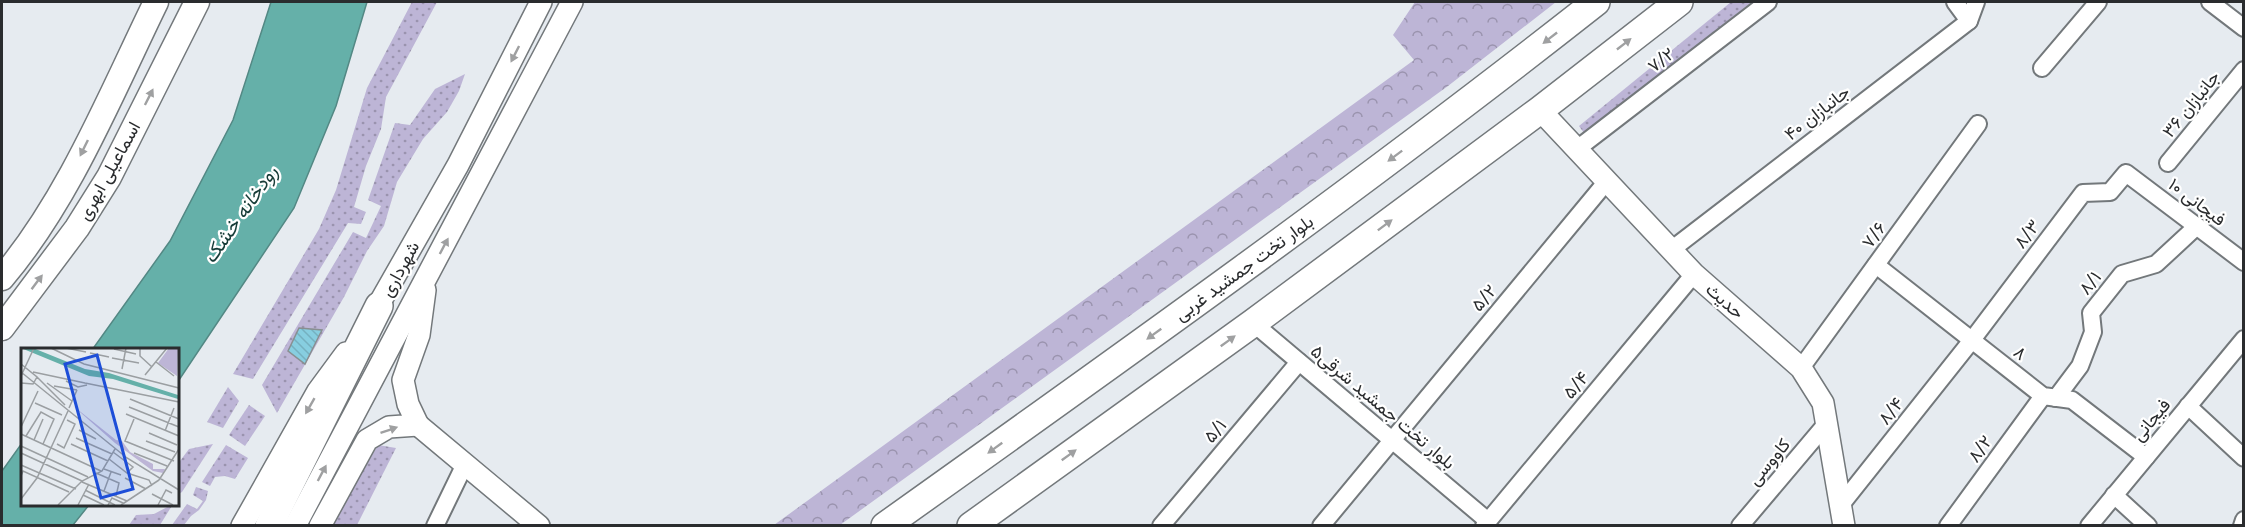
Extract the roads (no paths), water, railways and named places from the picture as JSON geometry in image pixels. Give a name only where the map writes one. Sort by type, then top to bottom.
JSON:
[{"type":"main road","name":"اسماعیلی ابهری","points":[[2,278],[51,210],[156,2]]},
{"type":"main road","name":"اسماعیلی ابهری","points":[[2,328],[77,228],[109,177],[197,2]]},
{"type":"main road","name":"بلوار تخت جمشید غربی","points":[[885,525],[1216,290],[1489,86],[1596,2]]},
{"type":"main road","points":[[971,525],[1253,323],[1540,110],[1679,2]]},
{"type":"main road","points":[[269,525],[379,306]]},
{"type":"street","name":"شهرداری","points":[[242,525],[318,391],[379,306],[458,165],[541,2]]},
{"type":"street","name":"شهرداری","points":[[295,525],[572,2]]},
{"type":"street","name":"۷/۲","points":[[1577,149],[1768,2]]},
{"type":"street","points":[[1955,2],[1969,21]]},
{"type":"street","name":"۴۰ جانبازان","points":[[1671,250],[1969,21],[1977,2]]},
{"type":"street","points":[[2043,68],[2098,2]]},
{"type":"street","points":[[2210,2],[2244,28]]},
{"type":"street","name":"۳۶ جانبازان","points":[[2168,163],[2244,70]]},
{"type":"street","name":"حدیث","points":[[1540,110],[1695,274],[1801,368],[1823,403],[1842,516]]},
{"type":"street","name":"۷/۶","points":[[1801,368],[1977,124]]},
{"type":"street","name":"فیجانی ۱۰","points":[[2126,173],[2244,262]]},
{"type":"street","name":"۸/۳","points":[[1972,340],[2083,193],[2110,192],[2126,173]]},
{"type":"street","name":"۵/۲","points":[[1321,525],[1607,181]]},
{"type":"street","name":"۸/۱","points":[[2050,397],[2080,366],[2093,332],[2091,313],[2122,274],[2156,264],[2197,226]]},
{"type":"street","name":"۸","points":[[1876,265],[2050,397],[2072,400],[2146,457]]},
{"type":"street","name":"۵/۴","points":[[1486,523],[1695,274]]},
{"type":"street","points":[[427,277],[419,335],[403,380],[408,404],[418,425],[539,525]]},
{"type":"street","name":"بلوار تخت جمشید شرقی۵","points":[[1253,323],[1486,523]]},
{"type":"street","name":"فیجانی","points":[[2089,525],[2244,339]]},
{"type":"street","name":"۸/۴","points":[[1842,516],[1972,340]]},
{"type":"street","name":"۵/۱","points":[[1161,525],[1299,362]]},
{"type":"street","name":"۸/۲","points":[[1948,525],[2050,397]]},
{"type":"street","points":[[2188,406],[2244,458]]},
{"type":"street","name":"کاووسی","points":[[1740,525],[1827,423]]},
{"type":"street","points":[[320,525],[367,440],[389,428],[418,425]]},
{"type":"street","points":[[435,525],[465,464]]},
{"type":"street","points":[[2114,495],[2148,525]]},
{"type":"street","points":[[2242,525],[2244,520]]},
{"type":"water","name":"رودخانه خشک","points":[[271,2],[367,2],[336,106],[294,208],[178,382],[178,348],[93,348],[170,241],[233,120]]},
{"type":"water","points":[[21,444],[21,506],[88,506],[73,525],[2,525],[2,471]]}]
